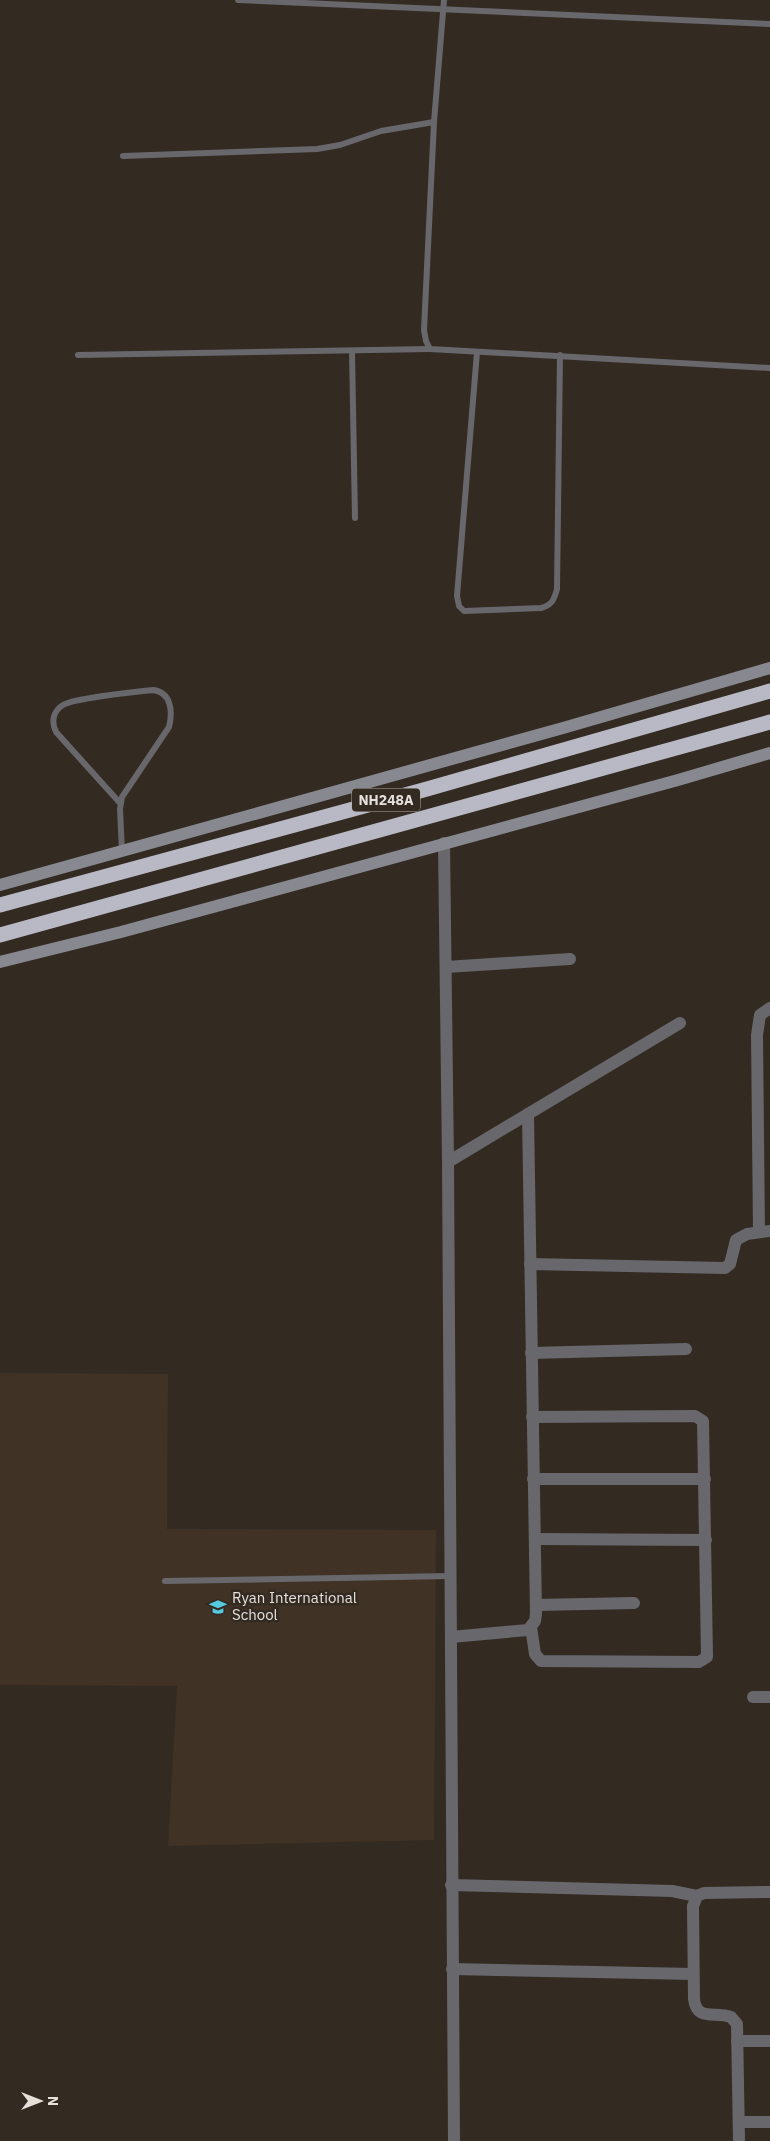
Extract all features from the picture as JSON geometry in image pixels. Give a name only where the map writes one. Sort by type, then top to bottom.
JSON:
[{"type":"highway","name":"NH248A","points":[[0,905],[436,786],[770,691]]},
{"type":"highway","name":"NH248A","points":[[0,935],[770,722]]},
{"type":"main road","points":[[0,885],[770,668]]},
{"type":"main road","points":[[0,962],[121,932],[678,780],[770,753]]},
{"type":"street","points":[[444,843],[448,1162],[454,2141]]},
{"type":"street","points":[[446,967],[570,959]]},
{"type":"street","points":[[530,1264],[724,1268],[730,1264],[736,1240],[747,1234],[764,1231],[758,1035],[760,1015],[770,1008]]},
{"type":"street","points":[[448,1162],[680,1023]]},
{"type":"street","points":[[528,1114],[531,1353],[532,1417],[533,1479],[536,1605],[536,1614],[531,1627],[535,1654],[541,1661],[702,1662],[707,1655],[704,1429],[700,1418],[532,1417]]},
{"type":"street","points":[[531,1353],[686,1349]]},
{"type":"street","points":[[533,1479],[705,1479]]},
{"type":"street","points":[[535,1539],[706,1540]]},
{"type":"street","points":[[536,1605],[634,1603]]},
{"type":"street","points":[[451,1636],[524,1631],[531,1627]]},
{"type":"street","points":[[753,1697],[770,1697]]},
{"type":"street","points":[[451,1885],[672,1891],[696,1896],[711,1892],[770,1892]]},
{"type":"street","points":[[696,1896],[693,1906],[693,1974],[696,2010],[700,2013],[727,2016],[734,2019],[737,2024],[739,2141]]},
{"type":"street","points":[[452,1970],[693,1974]]},
{"type":"street","points":[[737,2041],[770,2041]]},
{"type":"street","points":[[739,2122],[770,2122]]},
{"type":"lane","points":[[238,0],[770,24]]},
{"type":"lane","points":[[430,350],[426,342],[424,330],[434,122],[444,0]]},
{"type":"lane","points":[[123,156],[317,149],[340,145],[381,130],[434,122]]},
{"type":"lane","points":[[78,355],[430,350],[560,355],[770,368]]},
{"type":"lane","points":[[352,351],[355,518]]},
{"type":"lane","points":[[477,352],[457,596],[459,606],[464,611],[541,608],[548,606],[555,598],[557,589],[560,355]]},
{"type":"lane","points":[[120,803],[56,732],[52,722],[55,713],[66,703],[153,690],[162,691],[167,696],[171,711],[169,727],[129,786],[120,803],[122,851]]},
{"type":"lane","points":[[165,1581],[451,1576]]},
{"type":"shaded area","name":"Ryan International School","points":[[0,1373],[168,1374],[167,1529],[436,1530],[434,1840],[168,1846],[177,1686],[0,1685]]},
{"type":"place","name":"Ryan International School","points":[[218,1607]]}]
